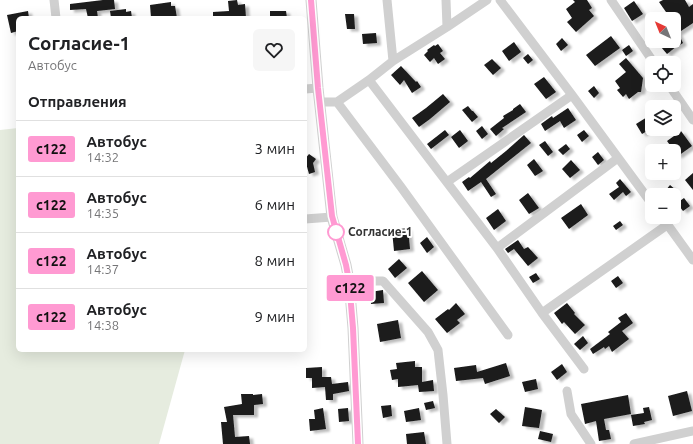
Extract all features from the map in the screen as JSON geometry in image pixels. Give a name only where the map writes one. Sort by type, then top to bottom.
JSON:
[{"type":"street","points":[[54,0],[56,16]]},
{"type":"street","points":[[311,0],[318,88],[332,216],[349,281],[353,328],[358,444]]},
{"type":"street","points":[[387,0],[393,61]]},
{"type":"street","points":[[446,0],[447,27]]},
{"type":"street","points":[[320,102],[337,102],[393,61],[487,0]]},
{"type":"street","points":[[500,0],[645,195]]},
{"type":"street","points":[[610,0],[649,56]]},
{"type":"street","points":[[369,80],[497,248],[542,313],[584,369]]},
{"type":"street","points":[[307,89],[318,88]]},
{"type":"street","points":[[674,92],[692,117]]},
{"type":"street","points":[[447,182],[572,95]]},
{"type":"street","points":[[337,102],[508,334]]},
{"type":"street","points":[[497,248],[618,158]]},
{"type":"street","points":[[307,219],[332,216]]},
{"type":"street","points":[[542,313],[660,224]]},
{"type":"street","points":[[666,224],[693,260]]},
{"type":"street","points":[[349,281],[383,281],[428,332],[438,350],[447,444]]},
{"type":"street","points":[[567,391],[570,414],[591,444]]},
{"type":"street","points":[[634,444],[693,431]]},
{"type":"shaded area","points":[[16,128],[16,352],[184,352],[159,444],[0,444],[0,130]]},
{"type":"building","points":[[114,0],[115,9],[97,11],[98,16],[88,16],[86,9],[70,10],[70,4]]},
{"type":"building","points":[[237,0],[238,5],[245,4],[246,16],[213,16],[213,12],[229,11],[228,1]]},
{"type":"building","points":[[573,0],[587,0],[592,8],[589,10],[594,16],[576,32],[567,22],[572,18],[566,9],[575,2]]},
{"type":"building","points":[[663,0],[685,0],[689,7],[693,4],[693,23],[681,31],[681,12],[666,12],[659,2]]},
{"type":"building","points":[[634,1],[643,14],[632,21],[624,8]]},
{"type":"building","points":[[171,2],[171,6],[175,6],[177,16],[151,16],[150,5]]},
{"type":"building","points":[[126,9],[126,12],[131,11],[132,16],[111,16],[110,11]]},
{"type":"building","points":[[28,11],[29,16],[16,16],[16,32],[11,33],[7,15]]},
{"type":"building","points":[[270,11],[286,11],[287,16],[270,16]]},
{"type":"building","points":[[345,14],[354,14],[355,29],[347,29]]},
{"type":"building","points":[[376,33],[377,43],[363,44],[362,34]]},
{"type":"building","points":[[611,36],[620,48],[595,66],[586,55]]},
{"type":"building","points":[[562,38],[568,45],[561,51],[556,44]]},
{"type":"building","points":[[514,42],[521,52],[509,61],[502,51]]},
{"type":"building","points":[[438,44],[443,51],[440,53],[445,59],[438,64],[434,58],[430,62],[424,55],[428,51],[427,50]]},
{"type":"building","points":[[629,45],[633,51],[626,56],[622,50]]},
{"type":"building","points":[[662,48],[674,48],[667,54]]},
{"type":"building","points":[[528,54],[533,60],[528,64],[523,58]]},
{"type":"building","points":[[626,58],[643,78],[641,92],[638,92],[629,99],[626,94],[623,97],[617,90],[620,88],[615,81],[626,72],[619,64]]},
{"type":"building","points":[[492,59],[501,68],[493,75],[484,65]]},
{"type":"building","points":[[401,66],[416,82],[417,81],[421,87],[412,93],[404,80],[400,85],[391,75]]},
{"type":"building","points":[[544,77],[556,92],[546,99],[534,84]]},
{"type":"building","points":[[594,86],[599,93],[594,98],[588,91]]},
{"type":"building","points":[[443,94],[450,102],[419,127],[412,118]]},
{"type":"building","points":[[520,104],[526,112],[502,128],[504,129],[496,136],[490,129],[504,118],[503,116]]},
{"type":"building","points":[[468,106],[478,117],[472,122],[462,110]]},
{"type":"building","points":[[568,108],[576,120],[564,128],[560,121],[545,131],[541,124],[552,116],[553,118]]},
{"type":"building","points":[[645,118],[645,132],[642,134],[636,124]]},
{"type":"building","points":[[482,126],[488,134],[482,139],[476,131]]},
{"type":"building","points":[[445,130],[449,135],[431,149],[427,144]]},
{"type":"building","points":[[460,130],[468,141],[459,148],[451,137]]},
{"type":"building","points":[[584,130],[589,136],[582,142],[577,135]]},
{"type":"building","points":[[681,131],[692,146],[681,154],[681,144],[669,144],[667,141],[674,136],[681,136]]},
{"type":"building","points":[[524,135],[531,143],[486,179],[496,194],[491,197],[481,182],[468,191],[462,182],[469,177],[470,178],[490,161],[491,163]]},
{"type":"building","points":[[545,141],[553,152],[548,156],[539,145]]},
{"type":"building","points":[[566,144],[570,149],[563,155],[558,150]]},
{"type":"building","points":[[598,152],[604,160],[598,165],[592,157]]},
{"type":"building","points":[[309,154],[316,159],[313,163],[315,172],[309,174],[307,167],[307,156]]},
{"type":"building","points":[[534,159],[543,171],[535,176],[527,165]]},
{"type":"building","points":[[571,160],[580,170],[570,178],[562,169]]},
{"type":"building","points":[[693,173],[693,190],[685,180]]},
{"type":"building","points":[[620,179],[631,192],[626,196],[623,192],[614,200],[609,194],[619,187],[616,183]]},
{"type":"building","points":[[528,193],[539,208],[529,214],[519,200]]},
{"type":"building","points":[[684,198],[690,206],[683,211],[681,208],[681,200]]},
{"type":"building","points":[[581,204],[588,215],[569,229],[561,218]]},
{"type":"building","points":[[498,209],[506,221],[494,230],[486,218]]},
{"type":"building","points":[[620,221],[623,225],[616,230],[613,226]]},
{"type":"building","points":[[408,228],[410,249],[394,251],[392,230]]},
{"type":"building","points":[[427,237],[434,247],[427,253],[420,243]]},
{"type":"building","points":[[518,240],[524,249],[528,247],[538,258],[528,266],[514,249],[508,253],[505,249]]},
{"type":"building","points":[[399,259],[407,268],[395,278],[388,269]]},
{"type":"building","points":[[422,271],[438,290],[424,302],[408,283]]},
{"type":"building","points":[[536,273],[540,279],[533,283],[529,277]]},
{"type":"building","points":[[618,276],[623,283],[616,288],[611,281]]},
{"type":"building","points":[[383,290],[384,303],[371,304],[370,292]]},
{"type":"building","points":[[456,303],[465,314],[457,320],[460,323],[447,333],[435,319],[448,309],[449,310]]},
{"type":"building","points":[[567,303],[575,313],[574,314],[585,325],[575,334],[564,322],[562,324],[554,313]]},
{"type":"building","points":[[626,313],[633,323],[622,331],[629,339],[612,352],[609,346],[605,349],[604,347],[593,354],[590,349],[610,334],[608,332],[621,322],[618,318]]},
{"type":"building","points":[[398,320],[401,338],[380,342],[377,324]]},
{"type":"building","points":[[583,336],[588,343],[580,350],[574,344]]},
{"type":"building","points":[[415,361],[415,367],[422,367],[422,382],[433,380],[434,391],[419,392],[418,385],[398,387],[398,379],[392,380],[390,370],[397,369],[396,363]]},
{"type":"building","points":[[506,363],[510,376],[485,384],[483,378],[456,381],[454,368],[476,365],[477,372]]},
{"type":"building","points":[[562,364],[567,372],[557,380],[551,372]]},
{"type":"building","points":[[322,367],[322,377],[331,377],[332,384],[348,382],[349,391],[333,394],[333,400],[326,400],[325,387],[312,388],[312,378],[306,378],[306,368]]},
{"type":"building","points":[[536,379],[538,389],[525,392],[522,382]]},
{"type":"building","points":[[687,391],[692,411],[673,416],[668,396]]},
{"type":"building","points":[[241,394],[262,394],[263,404],[254,405],[254,415],[233,415],[235,437],[249,436],[250,444],[223,444],[221,422],[227,422],[224,407],[242,404]]},
{"type":"building","points":[[628,395],[631,414],[604,419],[606,430],[609,430],[611,439],[599,441],[596,421],[585,424],[581,404]]},
{"type":"building","points":[[433,401],[435,408],[426,410],[424,403]]},
{"type":"building","points":[[391,405],[392,416],[383,418],[381,406]]},
{"type":"building","points":[[525,407],[542,410],[539,428],[522,426]]},
{"type":"building","points":[[649,407],[652,420],[644,422],[645,424],[633,426],[631,415],[644,413],[643,408]]},
{"type":"building","points":[[323,408],[326,429],[310,431],[309,419],[315,419],[314,410]]},
{"type":"building","points":[[348,408],[349,421],[339,422],[338,409]]},
{"type":"building","points":[[419,408],[421,420],[406,422],[404,411]]},
{"type":"building","points":[[496,409],[505,417],[499,423],[490,414]]},
{"type":"building","points":[[540,431],[553,434],[551,442],[538,439]]},
{"type":"building","points":[[424,432],[426,444],[407,444],[406,434]]},
{"type":"bus line","name":"с122","points":[[311,0],[318,88],[332,216],[349,281],[353,328],[358,444]]},
{"type":"place","name":"Согласие-1","points":[[336,232]]}]
